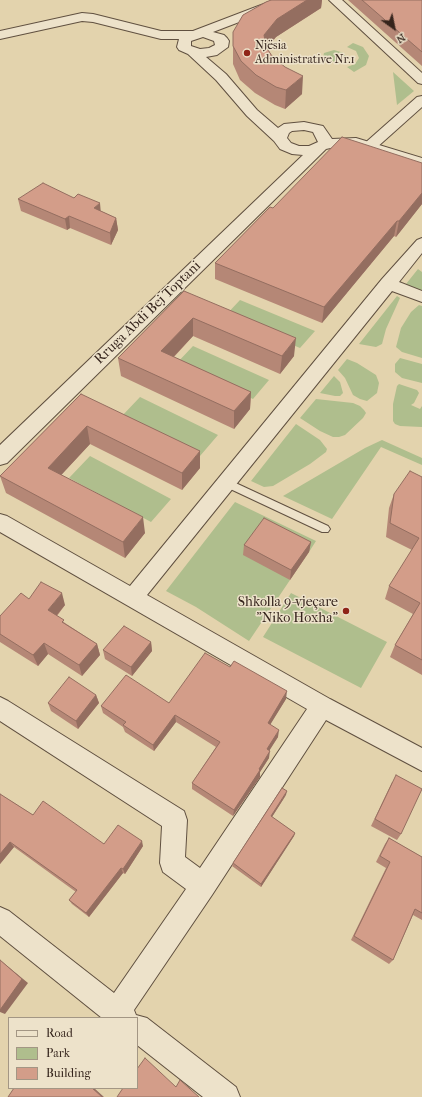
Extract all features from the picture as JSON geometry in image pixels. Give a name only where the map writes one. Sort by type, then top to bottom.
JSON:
[{"type":"street","points":[[284,0],[194,34],[184,41],[189,50],[221,77],[252,113],[282,142],[294,158],[297,170]]},
{"type":"street","points":[[335,0],[422,80]]},
{"type":"street","points":[[139,30],[189,50],[206,53],[221,46],[227,34],[235,24],[251,13]]},
{"type":"street","points":[[0,35],[82,17],[93,18],[161,35],[215,35],[222,41],[217,67],[221,77]]},
{"type":"street","points":[[241,100],[275,115],[422,163]]},
{"type":"street","points":[[282,142],[297,151],[305,151],[321,146],[345,142],[364,144],[422,100]]},
{"type":"street","points":[[282,142],[281,134],[289,127],[311,127],[325,137],[321,146]]},
{"type":"street","name":"Rruga Abdi Bej Toptani","points":[[0,457],[321,146]]},
{"type":"street","points":[[132,598],[228,483],[422,243]]},
{"type":"street","points":[[388,284],[422,297]]},
{"type":"street","points":[[0,522],[322,706],[422,760]]},
{"type":"street","points":[[128,1017],[203,886],[322,706]]},
{"type":"street","points":[[0,708],[175,820],[172,863],[203,886]]},
{"type":"street","points":[[0,920],[122,1017]]},
{"type":"street","points":[[138,1029],[226,1097]]},
{"type":"lane","points":[[228,483],[324,529]]},
{"type":"green space","points":[[353,43],[363,47],[369,56],[366,65],[354,72],[347,67],[355,64],[359,58],[356,51],[347,47]]},
{"type":"green space","points":[[334,50],[344,53],[346,57],[345,59],[336,62],[323,58],[324,53]]},
{"type":"green space","points":[[393,72],[414,91],[397,105]]},
{"type":"green space","points":[[418,269],[422,272],[422,291],[406,284]]},
{"type":"green space","points":[[397,296],[400,298],[386,329],[382,344],[376,347],[359,344]]},
{"type":"green space","points":[[240,300],[315,331],[300,348],[225,316]]},
{"type":"green space","points":[[419,305],[422,306],[422,358],[402,352],[396,347],[401,328],[411,312]]},
{"type":"green space","points":[[193,346],[269,380],[253,399],[176,364]]},
{"type":"green space","points":[[400,358],[422,364],[422,383],[402,378],[395,372],[395,364]]},
{"type":"green space","points":[[347,359],[357,363],[376,375],[379,383],[377,393],[367,401],[353,395],[345,378],[338,370]]},
{"type":"green space","points":[[334,376],[340,382],[343,393],[340,396],[335,396],[320,393]]},
{"type":"green space","points":[[399,384],[417,390],[419,393],[414,403],[411,405],[420,409],[422,406],[422,427],[400,426],[395,424],[393,421],[393,404],[397,386]]},
{"type":"green space","points":[[140,397],[218,435],[200,456],[121,417]]},
{"type":"green space","points":[[316,399],[353,403],[360,406],[366,413],[363,418],[345,435],[333,437],[320,431],[300,418]]},
{"type":"green space","points":[[296,424],[320,440],[327,449],[326,452],[310,464],[273,486],[264,487],[251,481]]},
{"type":"green space","points":[[382,440],[422,458],[422,465],[381,447],[332,519],[283,496],[365,448]]},
{"type":"green space","points":[[90,456],[171,499],[151,522],[69,478]]},
{"type":"green space","points":[[235,502],[316,541],[309,552],[263,529],[290,580],[249,641],[196,607],[166,591]]},
{"type":"green space","points":[[291,593],[387,642],[361,688],[263,637]]},
{"type":"building","points":[[271,0],[307,0],[277,19],[264,35],[266,47],[272,56],[285,67],[303,76],[286,90],[276,87],[256,75],[241,61],[233,46],[233,32],[243,15]]},
{"type":"building","points":[[362,0],[422,0],[422,52]]},
{"type":"building","points":[[342,137],[422,163],[422,193],[324,307],[215,263],[270,207],[273,208]]},
{"type":"building","points":[[43,183],[74,198],[78,194],[100,203],[94,208],[116,218],[110,233],[69,216],[65,219],[18,199]]},
{"type":"building","points":[[184,291],[296,338],[282,356],[193,318],[161,351],[251,392],[234,411],[118,358]]},
{"type":"building","points":[[81,394],[200,451],[182,473],[87,426],[48,468],[143,517],[123,542],[0,476]]},
{"type":"building","points":[[410,471],[422,477],[422,660],[395,645],[420,603],[389,586],[419,538],[390,523],[394,494]]},
{"type":"building","points":[[264,518],[311,542],[291,570],[244,545]]},
{"type":"building","points":[[41,582],[62,593],[48,610],[64,620],[62,622],[97,644],[79,665],[44,643],[33,655],[0,634],[0,616],[21,593],[29,599]]},
{"type":"building","points":[[124,626],[151,642],[131,667],[103,650]]},
{"type":"building","points":[[205,653],[230,667],[234,661],[287,691],[268,723],[279,730],[267,749],[270,751],[259,769],[260,770],[234,810],[192,783],[220,742],[175,715],[153,745],[123,725],[126,722],[101,706],[126,675],[169,703]]},
{"type":"building","points":[[69,677],[96,695],[76,721],[48,703]]},
{"type":"building","points":[[396,775],[422,789],[401,834],[375,819]]},
{"type":"building","points":[[282,788],[287,791],[271,816],[295,833],[261,884],[233,863]]},
{"type":"building","points":[[0,794],[33,815],[43,801],[104,844],[118,825],[142,841],[123,869],[121,868],[86,913],[69,900],[77,890],[10,842],[0,854]]},
{"type":"building","points":[[389,838],[422,857],[422,913],[415,909],[393,960],[354,936],[390,862],[380,856]]},
{"type":"building","points":[[0,960],[22,979],[0,1010]]},
{"type":"building","points":[[145,1058],[176,1087],[180,1080],[199,1097],[117,1097],[122,1089],[138,1089],[138,1068]]},
{"type":"building","points":[[13,1089],[93,1089],[102,1097],[8,1097]]},
{"type":"place","name":"Njësia Administrative Nr.1","points":[[247,53]]},
{"type":"place","name":"Shkolla 9-vjeçare \"Niko Hoxha\"","points":[[346,611]]}]
